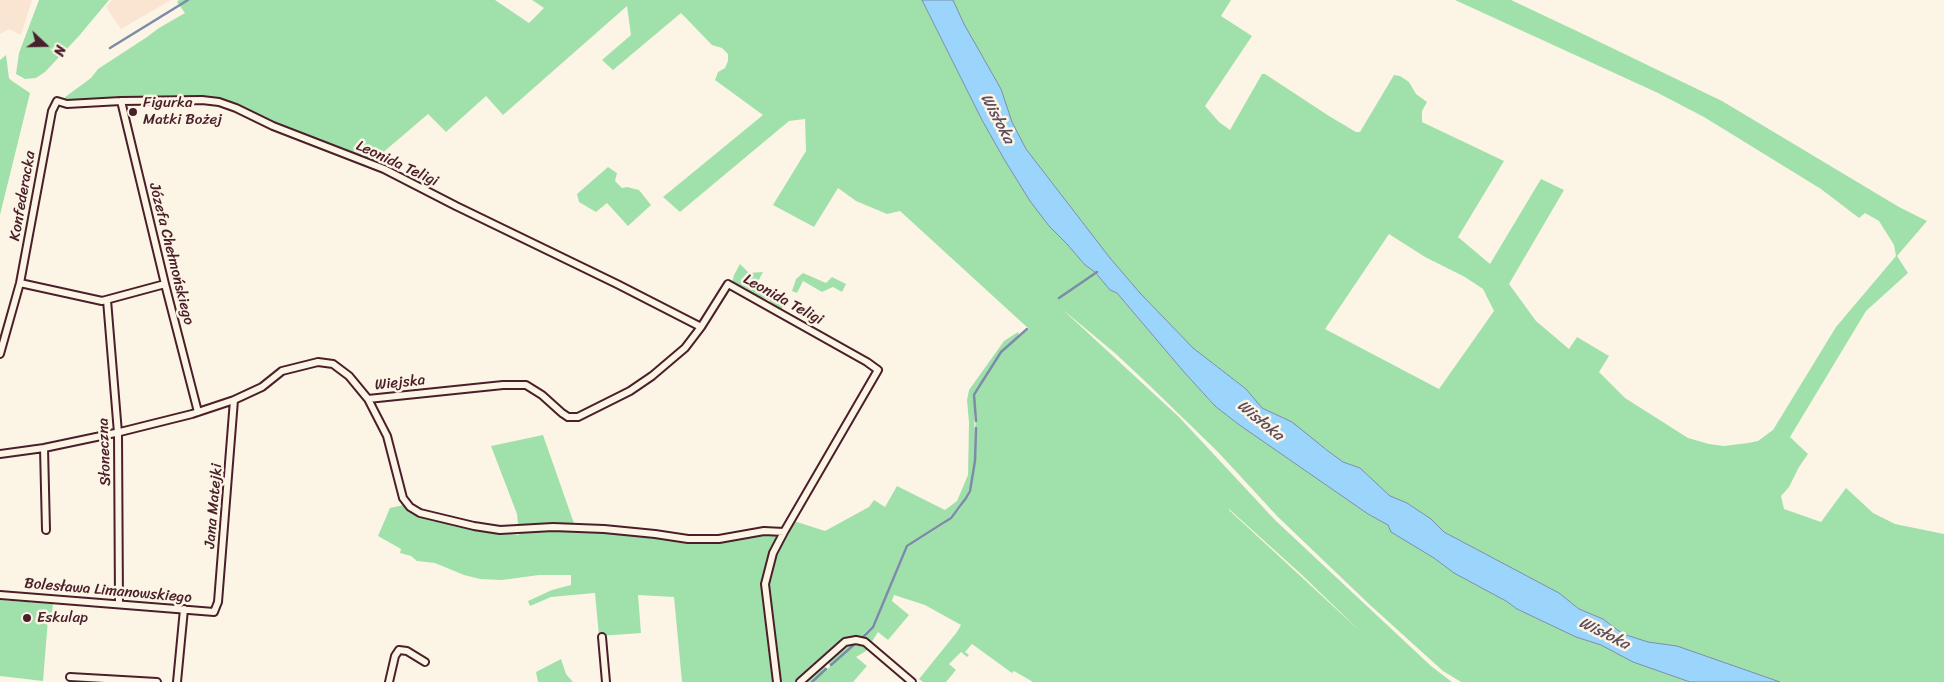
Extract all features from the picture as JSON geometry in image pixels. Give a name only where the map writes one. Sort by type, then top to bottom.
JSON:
[{"type":"street","name":"Leonida Teligi","points":[[57,101],[67,104],[121,101],[202,100],[218,102],[236,108],[273,126],[384,169],[701,327],[728,284],[867,362],[878,370],[784,532]]},
{"type":"street","name":"Konfederacka","points":[[0,354],[20,283],[52,111],[57,101]]},
{"type":"street","name":"Józefa Chełmońskiego","points":[[121,101],[198,412]]},
{"type":"street","points":[[20,283],[102,301],[165,284]]},
{"type":"street","name":"Słoneczna","points":[[107,300],[118,433],[119,604]]},
{"type":"street","name":"Wiejska","points":[[0,454],[44,448],[118,433],[198,412],[234,400],[262,387],[282,371],[318,362],[333,364],[349,376],[368,399],[526,385],[542,395],[568,417],[578,417],[610,402],[652,376],[685,348],[701,327]]},
{"type":"street","points":[[368,399],[387,436],[403,498],[410,507],[420,513],[500,530],[553,528],[612,530],[696,539],[719,538],[764,531],[784,532],[773,552],[765,584],[777,682]]},
{"type":"street","name":"Jana Matejki","points":[[214,612],[219,592],[234,400]]},
{"type":"street","points":[[44,448],[46,530]]},
{"type":"street","name":"Bolesława Limanowskiego","points":[[0,595],[214,612]]},
{"type":"street","points":[[177,682],[184,609]]},
{"type":"street","points":[[602,637],[606,682]]},
{"type":"street","points":[[800,682],[845,642],[856,640],[870,646],[912,682]]},
{"type":"street","points":[[389,682],[395,656],[399,650],[407,650],[425,662]]},
{"type":"street","points":[[70,677],[157,682]]},
{"type":"shaded area","points":[[0,0],[32,0],[21,35],[9,29],[0,34]]},
{"type":"shaded area","points":[[112,0],[171,0],[121,29],[106,7]]},
{"type":"green space","points":[[39,0],[109,0],[45,72],[36,78],[25,79],[16,74],[19,53]]},
{"type":"green space","points":[[179,0],[495,0],[529,23],[544,8],[532,0],[922,0],[982,120],[1030,201],[1049,226],[1085,265],[1095,272],[1110,290],[1117,293],[1215,406],[1368,514],[1388,525],[1391,532],[1434,558],[1454,573],[1517,609],[1576,637],[1601,645],[1633,662],[1690,682],[1461,682],[1443,671],[1370,605],[1278,517],[1218,452],[1149,385],[1116,354],[1062,309],[1179,417],[1275,520],[1431,666],[1452,682],[1033,682],[1014,671],[1012,673],[972,644],[965,652],[969,655],[967,657],[961,652],[949,664],[956,670],[946,682],[923,682],[919,679],[961,625],[925,605],[894,595],[892,601],[909,615],[888,640],[878,632],[866,651],[856,657],[867,666],[853,682],[813,682],[873,628],[908,547],[944,524],[959,510],[971,491],[976,460],[975,396],[1002,352],[1029,329],[900,211],[887,214],[856,201],[838,188],[814,227],[773,205],[806,151],[805,119],[789,121],[680,212],[663,197],[763,115],[715,80],[718,72],[725,68],[728,54],[722,48],[712,45],[681,13],[613,70],[602,60],[631,35],[627,6],[503,115],[486,96],[446,132],[428,114],[373,161],[219,99],[123,97],[66,101],[65,97],[91,78],[98,69],[185,13],[177,2]],"holes":[[[1229,509],[1302,575],[1361,632]]]},
{"type":"green space","points":[[953,0],[1231,0],[1221,16],[1252,36],[1205,106],[1219,122],[1230,130],[1262,74],[1265,74],[1356,132],[1360,132],[1394,75],[1400,76],[1409,82],[1416,94],[1427,102],[1422,111],[1422,122],[1504,161],[1458,237],[1490,264],[1541,179],[1564,190],[1509,284],[1536,321],[1569,349],[1577,337],[1609,356],[1599,372],[1625,398],[1688,438],[1709,444],[1724,446],[1758,441],[1773,430],[1836,327],[1896,256],[1894,245],[1879,221],[1865,213],[1859,218],[1821,189],[1704,117],[1658,93],[1455,0],[1511,0],[1722,101],[1899,207],[1927,221],[1897,256],[1908,273],[1866,311],[1790,437],[1808,454],[1789,487],[1781,496],[1784,509],[1821,522],[1846,488],[1873,513],[1895,524],[1944,534],[1944,682],[1780,682],[1677,646],[1637,639],[1623,634],[1603,619],[1579,609],[1559,593],[1444,532],[1431,519],[1407,503],[1390,496],[1360,468],[1343,462],[1288,421],[1262,408],[1246,389],[1193,348],[1140,293],[1110,258],[1026,149],[1012,122],[1001,89],[964,24]],"holes":[[[1389,234],[1425,257],[1465,277],[1483,289],[1494,311],[1439,389],[1325,329]]]},
{"type":"green space","points":[[6,55],[9,78],[30,93],[0,215],[0,60]]},
{"type":"green space","points":[[608,167],[617,173],[615,181],[622,188],[627,187],[639,190],[651,205],[628,226],[607,203],[596,212],[579,202],[577,194]]},
{"type":"green space","points":[[740,264],[749,273],[763,272],[755,287],[762,290],[764,287],[787,299],[781,310],[769,300],[754,295],[746,288],[732,283]]},
{"type":"green space","points":[[803,273],[826,283],[832,277],[846,284],[842,292],[833,287],[822,292],[803,281],[797,293],[792,291],[796,279]]},
{"type":"green space","points":[[1018,332],[1019,335],[1000,352],[974,395],[975,460],[971,485],[967,495],[949,518],[906,546],[872,626],[830,665],[828,663],[825,666],[826,668],[811,682],[682,682],[674,597],[638,595],[641,633],[599,636],[595,593],[551,597],[530,606],[528,601],[552,590],[571,585],[571,575],[539,575],[502,580],[480,579],[464,575],[435,563],[417,561],[411,556],[400,553],[401,549],[378,536],[390,508],[408,504],[456,520],[498,526],[499,533],[519,535],[517,514],[491,446],[543,435],[577,532],[620,531],[660,536],[739,538],[785,529],[794,521],[825,531],[869,507],[874,500],[885,507],[897,486],[945,510],[957,501],[968,475],[969,423],[967,400],[969,390],[1004,341]]},
{"type":"green space","points":[[0,600],[53,604],[51,619],[48,619],[43,681],[0,676]]},
{"type":"green space","points":[[561,659],[566,674],[573,682],[538,682],[536,672]]},
{"type":"water","name":"Wisłoka","points":[[922,0],[953,0],[964,24],[1001,89],[1012,122],[1026,149],[1110,258],[1140,293],[1193,348],[1246,389],[1262,408],[1292,422],[1343,462],[1360,468],[1390,496],[1407,503],[1431,519],[1444,532],[1559,593],[1579,609],[1603,619],[1623,634],[1648,642],[1677,646],[1780,682],[1690,682],[1633,662],[1601,645],[1576,637],[1517,609],[1454,573],[1434,558],[1391,532],[1388,525],[1368,514],[1215,406],[1117,293],[1110,290],[1095,272],[1085,265],[1049,226],[1030,201],[982,120]]},
{"type":"waterway","points":[[110,48],[188,0]]},
{"type":"waterway","points":[[1059,298],[1097,272]]},
{"type":"waterway","points":[[976,421],[974,395],[1001,352],[1027,329]]},
{"type":"waterway","points":[[831,665],[873,627],[907,546],[951,518],[966,498],[970,491],[975,461],[976,428]]},
{"type":"waterway","points":[[812,682],[826,669]]},
{"type":"place","name":"Figurka Matki Bożej","points":[[133,112]]},
{"type":"place","name":"Eskulap","points":[[27,618]]}]
